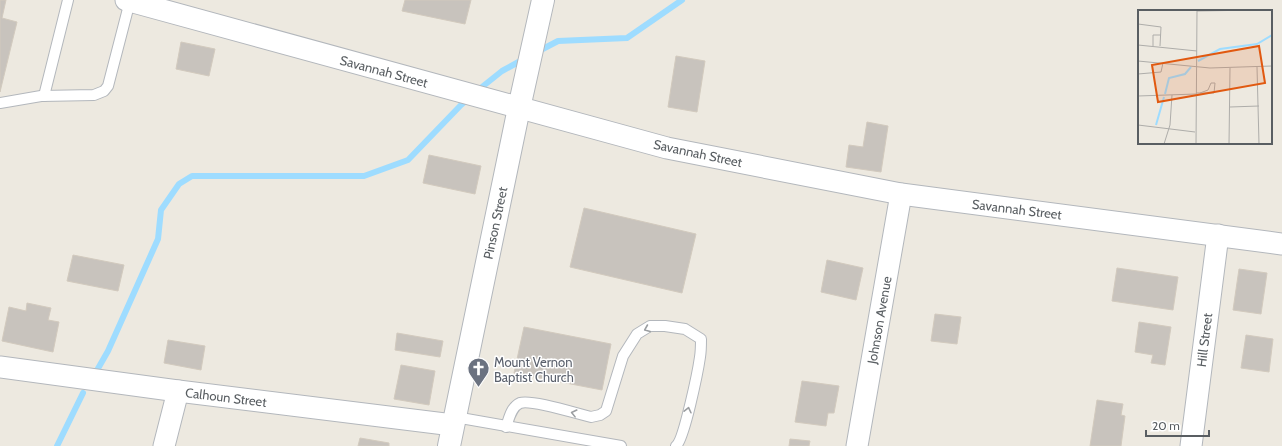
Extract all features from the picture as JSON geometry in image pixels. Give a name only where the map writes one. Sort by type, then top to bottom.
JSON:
[{"type":"street","name":"Pinson Street","points":[[452,429],[543,0]]},
{"type":"street","name":"Savannah Street","points":[[128,1],[667,148],[901,194],[1282,244]]},
{"type":"street","name":"Johnson Avenue","points":[[857,446],[901,194]]},
{"type":"street","name":"Hill Street","points":[[1191,446],[1218,235]]},
{"type":"street","name":"Calhoun Street","points":[[0,367],[452,429]]},
{"type":"street","points":[[164,446],[178,391]]},
{"type":"lane","points":[[44,96],[68,0]]},
{"type":"lane","points":[[0,103],[44,96],[94,95],[104,91],[108,86],[128,1]]},
{"type":"lane","points":[[506,427],[512,410],[520,403],[532,403],[591,417],[600,415],[606,411],[623,356],[637,334],[650,326],[665,326],[685,329],[701,339],[700,357],[683,432],[679,444],[676,446]]},
{"type":"lane","points":[[452,429],[506,427],[621,446]]},
{"type":"building","points":[[0,0],[6,0],[2,18],[17,22],[0,92]]},
{"type":"building","points":[[405,0],[471,0],[465,24],[402,11]]},
{"type":"building","points":[[181,42],[215,49],[209,76],[176,69]]},
{"type":"building","points":[[676,56],[705,61],[697,112],[668,107]]},
{"type":"building","points":[[867,122],[888,126],[881,172],[846,167],[849,145],[863,147]]},
{"type":"building","points":[[429,155],[481,166],[475,194],[423,183]]},
{"type":"building","points":[[584,208],[696,234],[682,293],[570,267]]},
{"type":"building","points":[[73,255],[124,265],[118,291],[67,281]]},
{"type":"building","points":[[827,260],[863,268],[856,300],[821,292]]},
{"type":"building","points":[[1117,268],[1178,277],[1173,310],[1112,301]]},
{"type":"building","points":[[1239,269],[1267,273],[1261,314],[1233,310]]},
{"type":"building","points":[[27,303],[51,308],[48,320],[59,322],[53,352],[2,341],[9,307],[26,311]]},
{"type":"building","points":[[935,314],[961,317],[957,344],[931,341]]},
{"type":"building","points":[[1139,322],[1171,327],[1165,365],[1151,363],[1153,355],[1135,352]]},
{"type":"building","points":[[524,327],[611,344],[602,390],[514,373]]},
{"type":"building","points":[[397,333],[443,341],[440,357],[395,350]]},
{"type":"building","points":[[1246,335],[1273,339],[1269,372],[1241,368]]},
{"type":"building","points":[[168,340],[205,346],[201,370],[164,363]]},
{"type":"building","points":[[401,365],[435,371],[429,405],[394,399]]},
{"type":"building","points":[[802,381],[839,386],[834,413],[828,413],[826,426],[795,422]]},
{"type":"building","points":[[1097,400],[1123,404],[1121,415],[1125,416],[1121,446],[1090,446]]},
{"type":"building","points":[[360,438],[389,443],[389,446],[358,446]]},
{"type":"building","points":[[790,439],[810,441],[809,446],[789,446]]},
{"type":"waterway","points":[[537,52],[558,41],[627,38],[682,0]]},
{"type":"waterway","points":[[477,91],[502,71],[524,59]]},
{"type":"waterway","points":[[96,372],[108,351],[158,239],[161,210],[179,184],[192,176],[364,176],[408,160],[469,98]]},
{"type":"waterway","points":[[57,446],[83,393]]},
{"type":"place","name":"Mount Vernon Baptist Church","points":[[478,388]]}]
